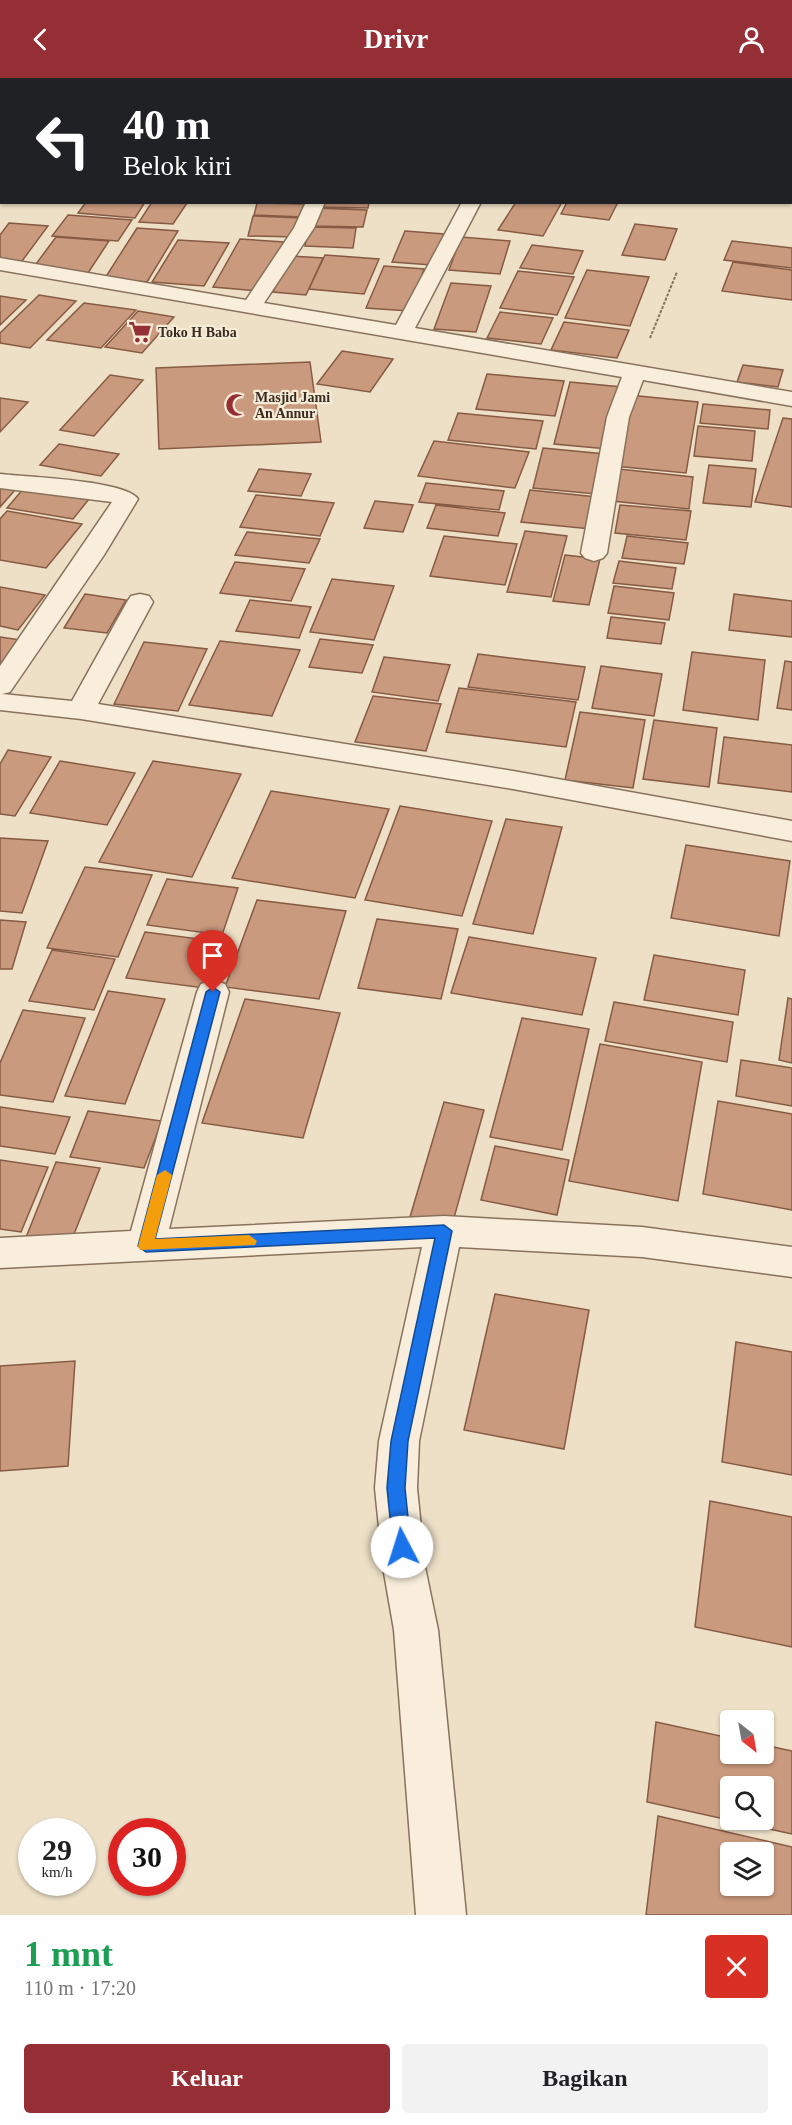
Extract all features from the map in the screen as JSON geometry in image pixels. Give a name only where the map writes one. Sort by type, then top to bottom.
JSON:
[{"type":"street","points":[[251,307],[303,228],[315,204]]},
{"type":"street","points":[[402,333],[471,204]]},
{"type":"street","points":[[0,264],[792,399]]},
{"type":"street","points":[[594,553],[618,417],[635,372]]},
{"type":"street","points":[[0,482],[113,493],[126,499],[91,555],[0,686]]},
{"type":"street","points":[[81,710],[140,602]]},
{"type":"street","points":[[0,702],[81,710],[513,780],[792,831]]},
{"type":"street","points":[[146,1246],[213,992]]},
{"type":"street","points":[[441,1915],[416,1630],[404,1567],[396,1488],[399,1441],[444,1231]]},
{"type":"street","points":[[0,1253],[444,1231],[642,1242],[792,1262]]},
{"type":"path","points":[[635,372],[678,272]]},
{"type":"building","points":[[85,204],[144,204],[135,218],[78,213]]},
{"type":"building","points":[[151,204],[186,204],[173,224],[139,222]]},
{"type":"building","points":[[257,204],[307,204],[304,217],[254,215]]},
{"type":"building","points":[[319,204],[369,204],[368,208],[318,207]]},
{"type":"building","points":[[515,204],[561,204],[543,236],[498,230]]},
{"type":"building","points":[[566,204],[617,204],[609,220],[561,214]]},
{"type":"building","points":[[315,208],[367,210],[363,227],[311,226]]},
{"type":"building","points":[[68,215],[132,220],[118,241],[52,236]]},
{"type":"building","points":[[253,216],[302,218],[297,237],[248,236]]},
{"type":"building","points":[[9,223],[48,226],[22,261],[0,260],[0,235]]},
{"type":"building","points":[[635,224],[677,229],[665,260],[622,255]]},
{"type":"building","points":[[309,227],[356,228],[353,248],[305,246]]},
{"type":"building","points":[[137,228],[178,231],[147,282],[105,278]]},
{"type":"building","points":[[405,231],[444,234],[432,265],[392,262]]},
{"type":"building","points":[[56,237],[109,241],[88,273],[33,268]]},
{"type":"building","points":[[461,237],[510,241],[500,274],[449,270]]},
{"type":"building","points":[[240,239],[284,242],[259,291],[213,287]]},
{"type":"building","points":[[178,240],[229,243],[204,286],[152,282]]},
{"type":"building","points":[[732,241],[792,248],[792,268],[724,260]]},
{"type":"building","points":[[532,245],[583,251],[573,274],[520,268]]},
{"type":"building","points":[[325,255],[379,259],[364,294],[309,289]]},
{"type":"building","points":[[291,256],[323,258],[306,295],[273,292]]},
{"type":"building","points":[[733,262],[792,270],[792,300],[722,291]]},
{"type":"building","points":[[384,266],[424,269],[409,311],[366,308]]},
{"type":"building","points":[[587,270],[649,277],[630,326],[565,318]]},
{"type":"building","points":[[518,271],[574,277],[557,315],[500,308]]},
{"type":"building","points":[[451,283],[491,286],[476,332],[434,329]]},
{"type":"building","points":[[39,295],[76,301],[30,348],[0,343],[0,333]]},
{"type":"building","points":[[0,296],[26,300],[0,325]]},
{"type":"building","points":[[84,303],[136,310],[101,348],[47,340]]},
{"type":"building","name":"Toko H Baba","points":[[138,311],[174,317],[142,353],[105,347]]},
{"type":"building","points":[[500,312],[553,318],[541,344],[487,338]]},
{"type":"building","points":[[564,322],[629,330],[617,358],[551,350]]},
{"type":"building","points":[[342,351],[393,359],[370,392],[317,384]]},
{"type":"building","name":"Masjid Jami An Annur","points":[[310,362],[321,442],[159,449],[156,368]]},
{"type":"building","points":[[743,365],[783,370],[778,387],[737,382]]},
{"type":"building","points":[[487,374],[564,381],[555,416],[476,409]]},
{"type":"building","points":[[110,375],[143,380],[94,436],[60,430]]},
{"type":"building","points":[[570,382],[622,387],[608,449],[554,444]]},
{"type":"building","points":[[629,395],[698,402],[686,473],[614,466]]},
{"type":"building","points":[[0,398],[28,402],[0,432]]},
{"type":"building","points":[[703,404],[770,410],[768,429],[700,423]]},
{"type":"building","points":[[458,413],[543,421],[536,449],[448,440]]},
{"type":"building","points":[[783,418],[792,419],[792,507],[755,502]]},
{"type":"building","points":[[698,426],[755,431],[752,461],[694,456]]},
{"type":"building","points":[[434,441],[529,452],[515,488],[418,476]]},
{"type":"building","points":[[59,444],[119,454],[101,476],[40,465]]},
{"type":"building","points":[[543,448],[605,454],[596,494],[533,488]]},
{"type":"building","points":[[709,465],[756,469],[751,507],[703,503]]},
{"type":"building","points":[[259,469],[311,474],[301,496],[248,491]]},
{"type":"building","points":[[619,469],[693,477],[689,509],[612,501]]},
{"type":"building","points":[[426,483],[504,491],[499,510],[419,502]]},
{"type":"building","points":[[0,487],[15,490],[0,507]]},
{"type":"building","points":[[24,488],[89,499],[73,519],[7,508]]},
{"type":"building","points":[[530,490],[597,497],[591,529],[521,522]]},
{"type":"building","points":[[256,495],[334,503],[320,536],[240,527]]},
{"type":"building","points":[[375,501],[413,505],[403,532],[364,528]]},
{"type":"building","points":[[436,505],[505,513],[498,536],[427,528]]},
{"type":"building","points":[[620,505],[691,511],[686,540],[615,533]]},
{"type":"building","points":[[7,511],[82,524],[46,568],[0,560],[0,519]]},
{"type":"building","points":[[525,531],[567,536],[551,597],[507,592]]},
{"type":"building","points":[[247,532],[320,539],[309,563],[235,555]]},
{"type":"building","points":[[444,536],[517,544],[505,585],[430,576]]},
{"type":"building","points":[[627,536],[688,543],[684,564],[622,558]]},
{"type":"building","points":[[565,555],[600,559],[589,605],[553,601]]},
{"type":"building","points":[[619,561],[676,568],[672,589],[613,583]]},
{"type":"building","points":[[235,562],[305,569],[291,601],[220,593]]},
{"type":"building","points":[[332,579],[394,586],[374,640],[310,632]]},
{"type":"building","points":[[614,586],[674,593],[669,620],[608,613]]},
{"type":"building","points":[[0,587],[45,595],[18,630],[0,626]]},
{"type":"building","points":[[85,594],[126,600],[107,633],[64,628]]},
{"type":"building","points":[[734,594],[792,601],[792,637],[729,630]]},
{"type":"building","points":[[250,600],[311,607],[299,638],[236,631]]},
{"type":"building","points":[[611,617],[665,623],[661,644],[607,638]]},
{"type":"building","points":[[0,637],[21,640],[0,675]]},
{"type":"building","points":[[320,639],[373,645],[362,673],[309,667]]},
{"type":"building","points":[[220,641],[300,650],[272,716],[189,705]]},
{"type":"building","points":[[144,642],[207,649],[178,711],[114,704]]},
{"type":"building","points":[[692,652],[765,660],[758,720],[683,710]]},
{"type":"building","points":[[478,654],[585,667],[578,700],[468,687]]},
{"type":"building","points":[[384,657],[450,665],[438,701],[372,692]]},
{"type":"building","points":[[785,661],[792,662],[792,710],[777,708]]},
{"type":"building","points":[[601,666],[662,674],[654,716],[592,708]]},
{"type":"building","points":[[459,688],[576,702],[566,747],[446,732]]},
{"type":"building","points":[[373,696],[441,704],[426,751],[355,742]]},
{"type":"building","points":[[580,712],[645,720],[633,788],[565,780]]},
{"type":"building","points":[[654,720],[717,728],[709,787],[643,779]]},
{"type":"building","points":[[724,737],[792,745],[792,792],[718,783]]},
{"type":"building","points":[[8,750],[51,757],[15,816],[0,814],[0,764]]},
{"type":"building","points":[[60,761],[135,773],[107,825],[30,813]]},
{"type":"building","points":[[153,761],[241,774],[192,877],[99,862]]},
{"type":"building","points":[[271,791],[389,809],[355,898],[232,878]]},
{"type":"building","points":[[400,806],[492,821],[462,916],[365,900]]},
{"type":"building","points":[[506,819],[562,827],[533,934],[473,924]]},
{"type":"building","points":[[0,838],[48,841],[22,913],[0,911]]},
{"type":"building","points":[[686,845],[790,861],[779,936],[671,918]]},
{"type":"building","points":[[85,867],[152,875],[118,957],[47,948]]},
{"type":"building","points":[[167,879],[238,888],[222,935],[147,925]]},
{"type":"building","points":[[257,900],[346,911],[319,999],[225,987]]},
{"type":"building","points":[[377,919],[458,929],[441,999],[358,988]]},
{"type":"building","points":[[0,920],[26,922],[12,969],[0,969]]},
{"type":"building","points":[[145,932],[222,942],[205,988],[126,978]]},
{"type":"building","points":[[469,937],[596,958],[582,1015],[451,993]]},
{"type":"building","points":[[52,950],[115,959],[94,1010],[29,1001]]},
{"type":"building","points":[[654,955],[745,970],[738,1015],[644,1000]]},
{"type":"building","points":[[108,991],[165,999],[125,1104],[65,1096]]},
{"type":"building","points":[[788,998],[792,999],[792,1063],[779,1060]]},
{"type":"building","points":[[245,999],[340,1013],[303,1138],[202,1123]]},
{"type":"building","points":[[614,1002],[733,1022],[727,1062],[605,1041]]},
{"type":"building","points":[[23,1010],[85,1018],[53,1102],[0,1095],[0,1063]]},
{"type":"building","points":[[522,1018],[589,1029],[562,1150],[490,1137]]},
{"type":"building","points":[[600,1044],[702,1062],[678,1201],[569,1181]]},
{"type":"building","points":[[741,1060],[792,1068],[792,1106],[736,1096]]},
{"type":"building","points":[[718,1101],[792,1114],[792,1210],[703,1194]]},
{"type":"building","points":[[444,1102],[484,1110],[452,1225],[410,1217]]},
{"type":"building","points":[[0,1107],[70,1117],[55,1154],[0,1146]]},
{"type":"building","points":[[88,1111],[162,1121],[144,1168],[70,1157]]},
{"type":"building","points":[[495,1146],[569,1160],[557,1215],[481,1200]]},
{"type":"building","points":[[0,1160],[48,1167],[21,1232],[0,1229]]},
{"type":"building","points":[[56,1162],[100,1168],[69,1247],[25,1240]]},
{"type":"building","points":[[495,1294],[589,1310],[564,1449],[464,1430]]},
{"type":"building","points":[[736,1342],[792,1352],[792,1475],[722,1462]]},
{"type":"building","points":[[75,1361],[68,1466],[0,1471],[0,1366]]},
{"type":"building","points":[[710,1501],[792,1517],[792,1647],[695,1627]]},
{"type":"building","points":[[656,1722],[720,1736],[720,1764],[774,1764],[774,1747],[792,1751],[792,1834],[774,1830],[774,1776],[720,1776],[720,1818],[647,1802]]},
{"type":"building","points":[[658,1816],[770,1842],[720,1842],[720,1896],[774,1896],[774,1843],[792,1847],[792,1915],[646,1915]]},
{"type":"slow traffic","points":[[165,1175],[146,1246],[249,1241]]},
{"type":"place","name":"Toko H Baba","points":[[140,332]]},
{"type":"place","name":"Masjid Jami An Annur","points":[[237,405]]},
{"type":"route","points":[[213,992],[146,1246],[444,1231],[399,1441],[396,1488],[402,1547]]}]
